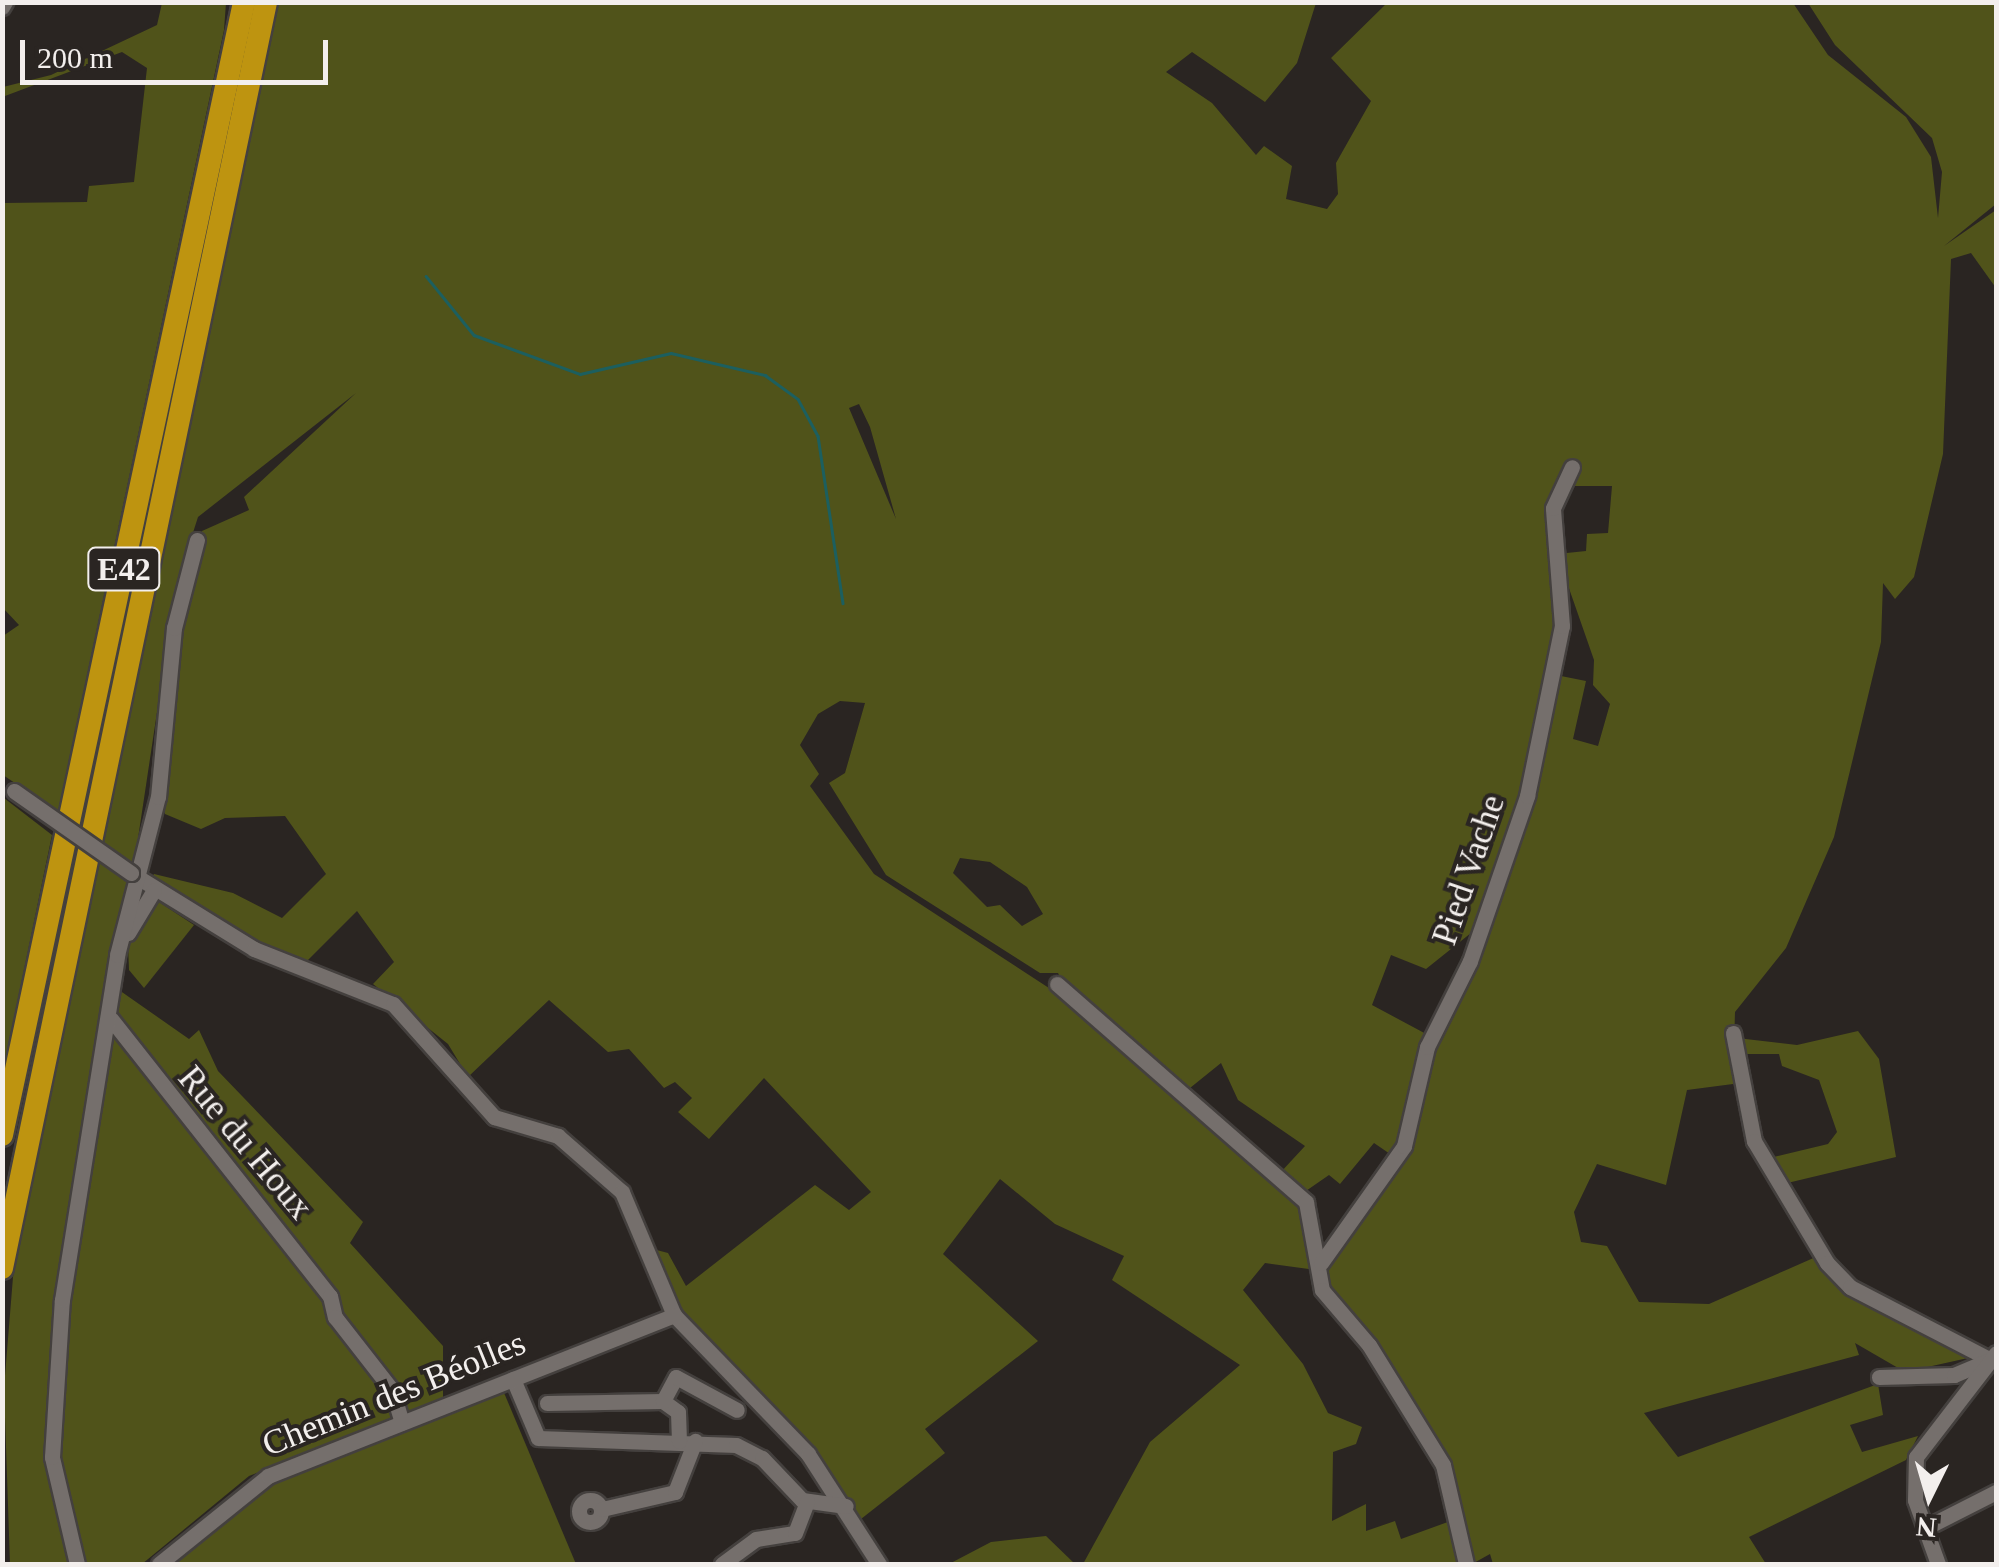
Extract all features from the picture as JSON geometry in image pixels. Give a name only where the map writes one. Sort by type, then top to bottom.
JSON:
[{"type":"highway","name":"E42","points":[[2,1135],[244,2]]},
{"type":"highway","name":"E42","points":[[2,1268],[266,2]]},
{"type":"street","name":"Pied Vache","points":[[1320,1263],[1404,1146],[1427,1047],[1470,961],[1527,796],[1562,626],[1553,508],[1572,467]]},
{"type":"street","points":[[77,1564],[52,1457],[62,1300],[117,955],[134,876],[158,797],[174,628],[197,540]]},
{"type":"street","points":[[8,787],[154,890],[254,950],[394,1004],[494,1117],[558,1136],[622,1192],[674,1315],[808,1454],[846,1506],[879,1564]]},
{"type":"street","name":"Rue du Houx","points":[[154,890],[129,929],[112,1024],[330,1296],[335,1317],[392,1390],[402,1422]]},
{"type":"street","points":[[1057,984],[1301,1196],[1329,1305],[1369,1345],[1443,1465],[1466,1564]]},
{"type":"street","points":[[1734,1033],[1754,1141],[1818,1251],[1850,1287],[1994,1356]]},
{"type":"street","name":"Chemin des Béolles","points":[[159,1564],[247,1488],[674,1315]]},
{"type":"street","points":[[1880,1377],[1954,1375],[1994,1356]]},
{"type":"street","points":[[1938,1564],[1925,1528],[1916,1458],[1994,1356]]},
{"type":"street","points":[[663,1401],[676,1377],[737,1410]]},
{"type":"street","points":[[512,1379],[546,1442],[687,1441],[762,1458],[807,1501],[846,1506]]},
{"type":"street","points":[[546,1403],[663,1401],[678,1412],[687,1441],[675,1492],[602,1509]]},
{"type":"street","points":[[1925,1528],[1996,1492]]},
{"type":"street","points":[[722,1564],[756,1539],[795,1533],[807,1501]]},
{"type":"green space","points":[[162,3],[226,3],[224,30],[58,812],[3,775],[3,636],[19,625],[3,608],[3,203],[87,202],[89,186],[134,182],[147,68],[122,52],[5,96],[3,87],[51,75],[157,25]]},
{"type":"green space","points":[[278,3],[1316,3],[1297,63],[1265,102],[1192,52],[1166,72],[1212,103],[1256,155],[1264,146],[1292,166],[1286,199],[1327,209],[1338,194],[1336,163],[1371,101],[1331,58],[1387,3],[1793,3],[1828,55],[1906,117],[1931,157],[1938,218],[1942,172],[1932,138],[1835,45],[1808,3],[1996,3],[1996,204],[1944,246],[1996,210],[1996,288],[1971,253],[1951,259],[1943,454],[1914,577],[1895,599],[1883,583],[1881,642],[1834,837],[1786,948],[1735,1012],[1733,1084],[1687,1090],[1666,1185],[1597,1164],[1574,1212],[1581,1242],[1607,1246],[1639,1302],[1709,1304],[1818,1256],[1853,1296],[1977,1356],[1905,1372],[1855,1343],[1859,1355],[1644,1413],[1678,1457],[1878,1384],[1883,1415],[1850,1425],[1862,1452],[1918,1436],[1906,1460],[1749,1537],[1766,1564],[1493,1564],[1490,1554],[1472,1564],[1443,1452],[1369,1332],[1330,1297],[1323,1272],[1403,1153],[1429,1052],[1491,921],[1531,799],[1551,674],[1586,681],[1573,739],[1598,746],[1610,704],[1593,685],[1594,660],[1557,554],[1586,551],[1587,534],[1608,533],[1612,486],[1559,486],[1551,537],[1559,631],[1526,788],[1476,929],[1426,969],[1391,955],[1372,1005],[1428,1035],[1411,1117],[1393,1156],[1374,1143],[1340,1184],[1329,1175],[1303,1193],[1280,1173],[1305,1146],[1238,1100],[1221,1063],[1190,1088],[1070,995],[1058,973],[1040,973],[886,875],[829,783],[845,773],[865,703],[840,701],[818,714],[800,745],[819,774],[810,786],[874,874],[1075,1005],[1300,1206],[1316,1270],[1265,1263],[1243,1290],[1303,1364],[1328,1413],[1362,1427],[1356,1444],[1333,1452],[1332,1521],[1366,1504],[1366,1531],[1395,1521],[1401,1539],[1456,1519],[1460,1564],[1083,1564],[1150,1442],[1240,1365],[1112,1280],[1124,1256],[1055,1224],[1000,1179],[943,1254],[1038,1341],[925,1429],[945,1453],[861,1519],[657,1288],[649,1248],[668,1253],[686,1286],[815,1185],[849,1210],[871,1192],[764,1078],[709,1139],[678,1112],[692,1098],[675,1082],[664,1088],[629,1049],[608,1052],[549,1000],[468,1077],[448,1044],[373,984],[394,962],[357,911],[301,967],[149,881],[154,874],[233,893],[282,918],[326,874],[285,816],[225,818],[201,829],[165,814],[158,790],[174,644],[202,531],[249,510],[244,497],[356,393],[198,517],[176,586],[134,865],[102,841]],"holes":[[[859,404],[870,427],[896,519],[849,408]],[[960,858],[990,862],[1027,887],[1043,914],[1022,926],[1000,905],[987,907],[953,873]]]},
{"type":"green space","points":[[4,798],[52,835],[3,1071],[2,802]]},
{"type":"green space","points":[[98,860],[134,885],[109,983],[189,1039],[199,1030],[218,1071],[363,1222],[350,1243],[443,1346],[443,1398],[249,1476],[142,1564],[10,1564],[4,1388],[13,1277]]},
{"type":"green space","points":[[159,902],[194,925],[144,988],[129,970],[128,944]]},
{"type":"green space","points":[[1858,1031],[1879,1059],[1896,1157],[1779,1185],[1765,1159],[1828,1144],[1837,1132],[1819,1080],[1782,1066],[1779,1054],[1737,1054],[1737,1038],[1797,1045]]},
{"type":"green space","points":[[502,1388],[576,1564],[170,1564],[233,1505],[283,1477]]},
{"type":"green space","points":[[1046,1536],[1075,1564],[949,1564],[991,1542]]},
{"type":"waterway","points":[[426,276],[474,335],[580,374],[671,353],[765,375],[798,399],[818,436],[843,603]]}]
